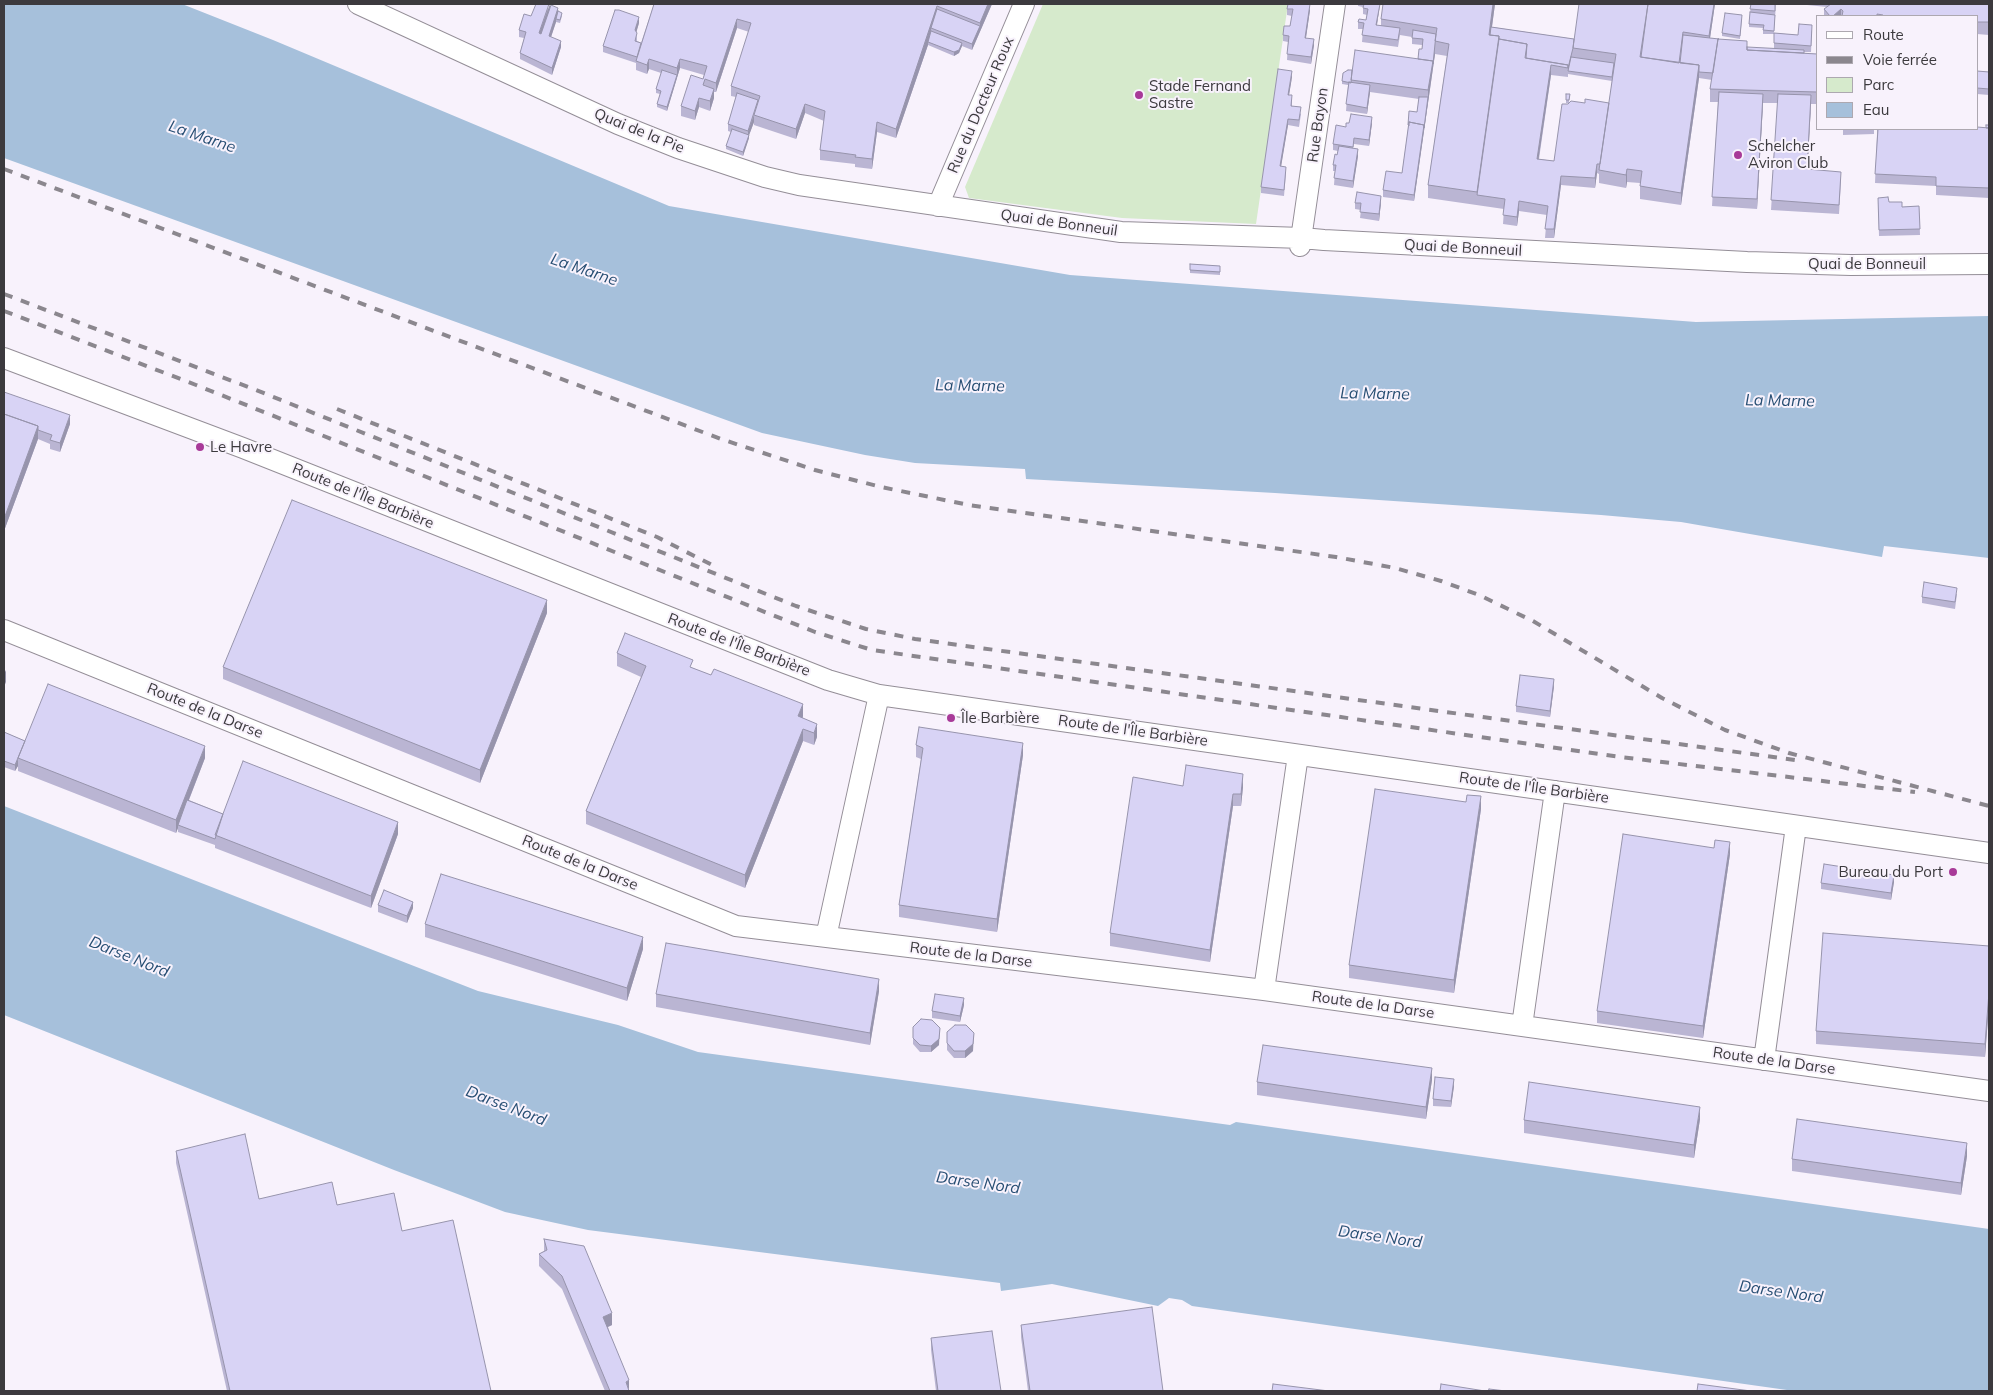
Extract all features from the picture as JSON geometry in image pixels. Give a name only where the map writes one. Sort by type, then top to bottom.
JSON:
[{"type":"street","name":"Quai de la Pie","points":[[358,4],[618,124],[678,148],[765,177],[799,185],[938,206]]},
{"type":"street","name":"Rue du Docteur Roux","points":[[938,206],[1024,4]]},
{"type":"street","name":"Rue Bayon","points":[[1301,242],[1335,4]]},
{"type":"street","name":"Quai de Bonneuil","points":[[938,206],[1121,232],[1301,242],[1324,240],[1747,262],[1850,265],[1989,264]]},
{"type":"street","name":"Route de l'Île Barbière","points":[[4,358],[252,452],[828,680],[879,695],[1989,853]]},
{"type":"street","name":"Route de la Darse","points":[[4,630],[736,926],[1264,990],[1989,1091]]},
{"type":"street","points":[[826,937],[879,695]]},
{"type":"street","points":[[1264,990],[1298,755]]},
{"type":"street","points":[[1522,1026],[1555,791]]},
{"type":"street","points":[[1764,1060],[1796,826]]},
{"type":"green space","name":"Stade Fernand Sastre","points":[[1043,4],[1288,4],[1256,224],[1122,218],[969,198],[965,187]]},
{"type":"water","name":"La Marne","points":[[4,4],[182,4],[273,40],[669,206],[1070,275],[1696,322],[1989,316],[1989,558],[1884,546],[1882,557],[1681,522],[1601,515],[1275,493],[1026,479],[1025,469],[915,463],[865,455],[762,433],[4,158]]},
{"type":"water","name":"Darse Nord","points":[[4,806],[478,991],[618,1025],[698,1052],[1230,1125],[1236,1122],[1989,1229],[1989,1391],[1794,1391],[1192,1306],[1182,1300],[1169,1298],[1158,1306],[1052,1284],[1001,1291],[1000,1283],[588,1230],[505,1212],[394,1170],[4,1015]]},
{"type":"building","points":[[536,4],[549,4],[539,33],[541,34],[551,5],[558,8],[549,36],[561,41],[552,68],[520,53],[526,32],[519,30],[524,14],[531,16]]},
{"type":"building","points":[[654,4],[988,4],[980,23],[937,6],[896,129],[877,122],[872,159],[820,150],[825,111],[805,104],[796,129],[754,115],[760,96],[731,86],[751,23],[737,19],[716,83],[705,79],[703,85],[714,89],[710,101],[699,98],[695,111],[681,106],[691,75],[703,79],[707,66],[680,59],[677,68],[649,59],[647,65],[636,61]]},
{"type":"building","points":[[1288,4],[1310,4],[1305,38],[1314,39],[1311,57],[1287,54],[1289,36],[1283,35],[1284,26],[1290,26],[1293,9],[1287,9]]},
{"type":"building","points":[[1364,4],[1380,4],[1376,25],[1400,28],[1398,40],[1362,35],[1364,23],[1358,22],[1359,19],[1366,20],[1368,9],[1363,8]]},
{"type":"building","points":[[1383,4],[1493,4],[1489,35],[1499,36],[1477,192],[1428,185],[1449,44],[1435,41],[1437,28],[1381,19]]},
{"type":"building","points":[[1579,4],[1648,4],[1640,57],[1699,65],[1681,193],[1640,186],[1642,171],[1627,169],[1626,175],[1599,170],[1616,54],[1573,48]]},
{"type":"building","points":[[1648,4],[1714,4],[1709,36],[1683,32],[1679,63],[1641,57]]},
{"type":"building","points":[[1751,4],[1775,4],[1775,11],[1750,9]]},
{"type":"building","points":[[1831,4],[1989,4],[1989,22],[1978,22],[1978,15],[1842,15],[1843,11],[1841,9],[1834,15],[1829,15],[1824,9]]},
{"type":"building","points":[[937,9],[980,26],[972,44],[931,28]]},
{"type":"building","points":[[615,10],[639,17],[635,30],[637,33],[635,41],[641,43],[637,57],[603,46]]},
{"type":"building","points":[[558,11],[562,13],[560,20],[556,19]]},
{"type":"building","points":[[1750,12],[1775,15],[1774,31],[1763,30],[1764,25],[1749,24]]},
{"type":"building","points":[[1725,13],[1742,15],[1740,36],[1722,33]]},
{"type":"building","points":[[1799,24],[1812,25],[1811,46],[1774,43],[1774,33],[1798,35]]},
{"type":"building","points":[[1491,27],[1574,39],[1568,68],[1568,65],[1526,58],[1527,44],[1499,39],[1499,36],[1490,35]]},
{"type":"building","points":[[1413,30],[1436,34],[1433,64],[1433,61],[1418,59],[1423,39],[1412,38]]},
{"type":"building","points":[[931,31],[962,43],[959,50],[954,52],[928,42]]},
{"type":"building","points":[[1683,35],[1719,39],[1713,73],[1699,72],[1699,65],[1680,63]]},
{"type":"building","points":[[1499,39],[1527,44],[1525,58],[1568,65],[1568,68],[1551,65],[1537,159],[1554,161],[1562,104],[1568,104],[1571,101],[1585,103],[1585,99],[1609,103],[1600,164],[1597,164],[1595,178],[1561,176],[1554,229],[1545,229],[1548,206],[1519,201],[1517,217],[1503,215],[1505,199],[1477,195]]},
{"type":"building","points":[[1718,39],[1747,41],[1747,50],[1816,54],[1816,92],[1710,89]]},
{"type":"building","points":[[1747,47],[1804,50],[1804,53],[1747,50]]},
{"type":"building","points":[[1355,50],[1433,61],[1428,90],[1351,80]]},
{"type":"building","points":[[1571,57],[1614,63],[1612,77],[1568,71]]},
{"type":"building","points":[[1278,69],[1292,71],[1288,95],[1292,95],[1291,106],[1301,107],[1299,120],[1288,119],[1280,166],[1286,167],[1284,190],[1261,187]]},
{"type":"building","points":[[662,70],[677,75],[667,107],[657,104],[661,91],[656,89]]},
{"type":"building","points":[[1352,70],[1351,83],[1342,81],[1343,73]]},
{"type":"building","points":[[1978,71],[1989,72],[1989,89],[1978,88]]},
{"type":"building","points":[[1349,82],[1370,85],[1367,108],[1346,104]]},
{"type":"building","name":"Schelcher Aviron Club","points":[[1719,92],[1763,94],[1757,199],[1712,197]]},
{"type":"building","points":[[737,93],[758,100],[748,131],[728,124]]},
{"type":"building","points":[[1566,94],[1570,94],[1569,100],[1566,100]]},
{"type":"building","points":[[1778,94],[1811,95],[1807,169],[1841,172],[1839,205],[1771,200]]},
{"type":"building","points":[[1419,97],[1428,97],[1424,128],[1424,125],[1409,122],[1408,125],[1409,111],[1417,112]]},
{"type":"building","points":[[1351,114],[1372,117],[1369,140],[1354,138],[1353,147],[1333,144],[1336,125],[1346,127]]},
{"type":"building","points":[[1409,122],[1424,125],[1414,195],[1383,190],[1386,171],[1402,173]]},
{"type":"building","points":[[1978,127],[1989,128],[1989,188],[1936,186],[1936,177],[1875,174],[1878,130],[1978,130]]},
{"type":"building","points":[[732,129],[749,135],[743,152],[726,146]]},
{"type":"building","points":[[1339,146],[1358,149],[1353,181],[1334,178],[1336,165],[1333,165]]},
{"type":"building","points":[[1357,192],[1381,196],[1379,214],[1360,212],[1361,203],[1355,203]]},
{"type":"building","points":[[1888,197],[1889,202],[1902,202],[1902,207],[1919,206],[1920,229],[1879,230],[1878,198]]},
{"type":"building","points":[[1190,264],[1220,266],[1220,272],[1190,270]]},
{"type":"building","points":[[4,392],[70,415],[60,443],[50,440],[52,435],[38,430],[38,426],[4,414]]},
{"type":"building","points":[[4,414],[38,426],[4,519]]},
{"type":"building","points":[[292,500],[547,600],[480,770],[223,667]]},
{"type":"building","points":[[1924,582],[1957,588],[1955,602],[1922,597]]},
{"type":"building","points":[[625,633],[693,660],[690,667],[711,675],[714,669],[803,704],[798,716],[817,724],[814,733],[803,729],[745,875],[586,811],[646,666],[617,653]]},
{"type":"building","points":[[1520,675],[1554,679],[1550,711],[1516,706]]},
{"type":"building","points":[[48,684],[205,746],[176,820],[18,758]]},
{"type":"building","points":[[919,727],[1023,743],[997,919],[899,905],[923,748],[916,745]]},
{"type":"building","points":[[4,732],[25,741],[15,765],[4,761]]},
{"type":"building","points":[[243,761],[398,822],[371,896],[215,835]]},
{"type":"building","points":[[1186,765],[1243,774],[1241,794],[1233,794],[1210,950],[1110,933],[1133,777],[1183,786]]},
{"type":"building","points":[[1375,789],[1466,802],[1467,795],[1481,796],[1454,980],[1349,965]]},
{"type":"building","points":[[187,800],[223,814],[215,839],[178,825]]},
{"type":"building","points":[[1623,834],[1714,848],[1715,840],[1730,842],[1703,1026],[1597,1011]]},
{"type":"building","points":[[1824,864],[1894,875],[1891,893],[1821,883]]},
{"type":"building","points":[[441,874],[643,937],[627,988],[425,924]]},
{"type":"building","points":[[384,890],[413,902],[407,916],[378,905]]},
{"type":"building","points":[[1823,933],[1989,946],[1989,992],[1985,1044],[1816,1031]]},
{"type":"building","points":[[666,943],[879,979],[870,1033],[656,994]]},
{"type":"building","points":[[935,994],[964,998],[960,1016],[932,1011]]},
{"type":"building","points":[[921,1019],[932,1020],[940,1028],[939,1039],[931,1046],[920,1045],[913,1038],[913,1027]]},
{"type":"building","points":[[955,1025],[966,1025],[974,1033],[973,1044],[965,1051],[954,1051],[947,1043],[947,1032]]},
{"type":"building","points":[[1263,1045],[1432,1068],[1426,1107],[1257,1082]]},
{"type":"building","points":[[1435,1077],[1454,1079],[1451,1101],[1433,1099]]},
{"type":"building","points":[[1529,1082],[1700,1107],[1694,1145],[1524,1120]]},
{"type":"building","points":[[1797,1119],[1967,1143],[1961,1183],[1792,1159]]},
{"type":"building","points":[[245,1134],[259,1199],[332,1182],[337,1205],[394,1193],[402,1231],[453,1220],[491,1391],[230,1391],[176,1151]]},
{"type":"building","points":[[544,1239],[584,1246],[612,1313],[603,1317],[629,1380],[626,1382],[629,1391],[610,1391],[562,1276],[539,1254],[547,1250]]},
{"type":"building","points":[[1152,1307],[1163,1391],[1030,1391],[1021,1325]]},
{"type":"building","points":[[992,1331],[1001,1391],[938,1391],[931,1338]]},
{"type":"building","points":[[1273,1384],[1329,1391],[1272,1391]]},
{"type":"building","points":[[1441,1384],[1485,1391],[1440,1391]]},
{"type":"building","points":[[1698,1384],[1751,1391],[1697,1391]]},
{"type":"building","points":[[1489,1389],[1506,1391],[1488,1391]]},
{"type":"railway","points":[[4,169],[721,439],[815,470],[881,487],[969,505],[1336,557],[1395,568],[1441,581],[1479,595],[1533,621],[1662,698],[1725,730],[1789,753],[1989,806]]},
{"type":"railway","points":[[4,294],[256,390],[796,606],[866,629],[915,639],[1795,760]]},
{"type":"railway","points":[[4,311],[196,385],[815,632],[872,650],[1620,757],[1915,792]]},
{"type":"railway","points":[[337,409],[657,537],[718,568]]},
{"type":"place","name":"Stade Fernand Sastre","points":[[1139,95]]},
{"type":"place","name":"Schelcher Aviron Club","points":[[1738,155]]},
{"type":"place","name":"Le Havre","points":[[200,447]]},
{"type":"place","name":"Île Barbière","points":[[951,718]]},
{"type":"place","name":"Bureau du Port","points":[[1953,872]]}]
